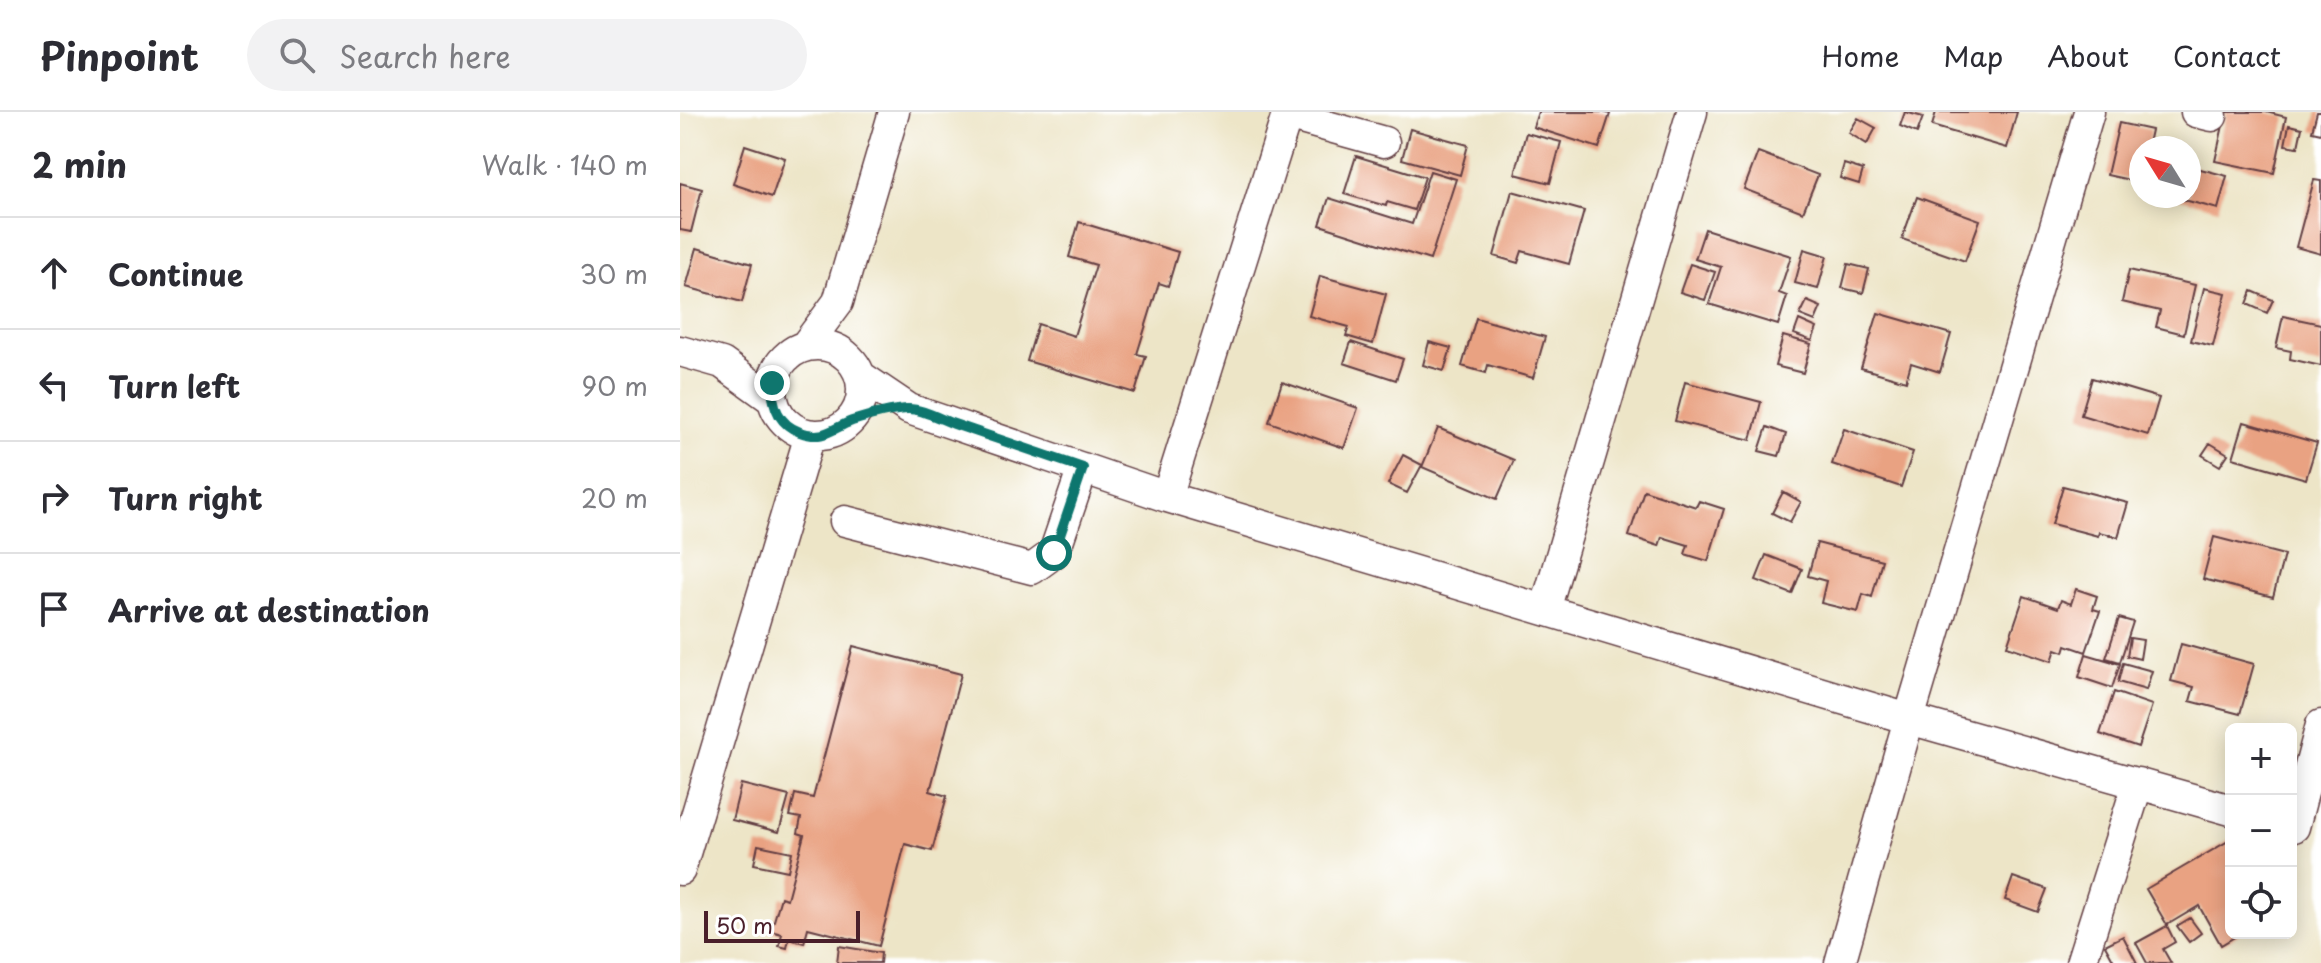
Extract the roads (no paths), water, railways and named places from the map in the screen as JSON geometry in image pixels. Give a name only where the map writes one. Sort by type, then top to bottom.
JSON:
[{"type":"street","points":[[894,112],[838,302],[797,350],[777,368],[772,383],[772,399],[776,412],[785,423],[796,431],[810,435],[824,435],[849,422],[909,409]]},
{"type":"street","points":[[1545,610],[1692,112]]},
{"type":"street","points":[[1840,963],[2089,112]]},
{"type":"street","points":[[1167,497],[1287,113],[1384,142]]},
{"type":"street","points":[[838,302],[861,401],[849,422]]},
{"type":"street","points":[[722,363],[822,345],[837,349],[855,368],[909,409],[1167,497],[1909,719],[2225,808]]},
{"type":"street","points":[[680,351],[722,363],[772,399]]},
{"type":"street","points":[[680,870],[810,435]]},
{"type":"street","points":[[845,521],[1032,569],[1054,553],[1083,468]]},
{"type":"street","points":[[2302,830],[2321,725]]},
{"type":"street","points":[[2081,963],[2138,783]]}]
